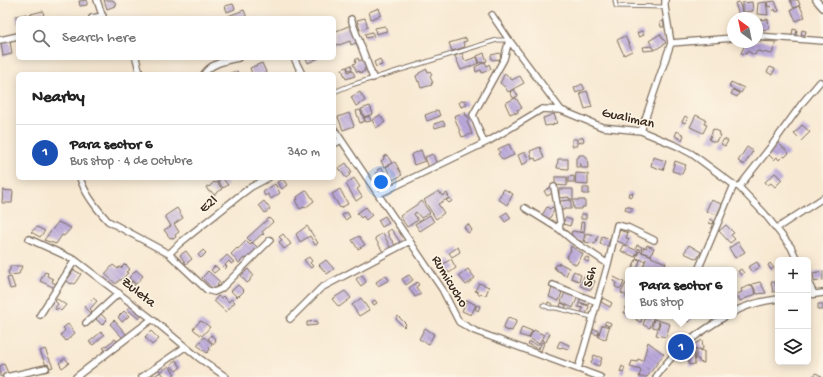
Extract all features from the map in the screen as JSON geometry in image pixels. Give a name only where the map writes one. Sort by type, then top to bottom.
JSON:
[{"type":"street","points":[[97,0],[103,16]]},
{"type":"street","points":[[641,131],[671,43],[665,0]]},
{"type":"street","points":[[816,0],[823,8]]},
{"type":"street","points":[[492,15],[561,110]]},
{"type":"street","points":[[351,19],[373,78]]},
{"type":"street","points":[[0,40],[16,36]]},
{"type":"street","points":[[763,36],[823,41]]},
{"type":"street","points":[[671,43],[727,38]]},
{"type":"street","points":[[484,143],[473,116],[504,59],[509,40]]},
{"type":"street","points":[[136,60],[140,72]]},
{"type":"street","points":[[205,72],[212,66],[232,60]]},
{"type":"street","points":[[295,60],[301,72]]},
{"type":"street","points":[[699,267],[736,186],[769,149],[803,102],[820,82]]},
{"type":"street","name":"Gualiman","points":[[379,194],[484,143],[542,109],[561,110],[602,127],[641,131],[692,154],[736,186],[764,213],[791,246],[796,257]]},
{"type":"street","name":"Rumicucho","points":[[336,132],[442,289],[459,322],[475,331],[600,377]]},
{"type":"street","points":[[336,143],[341,140]]},
{"type":"street","points":[[81,180],[82,185],[102,215],[108,221],[169,254],[207,290],[214,292],[221,289],[270,240]]},
{"type":"street","name":"E2l","points":[[169,254],[180,243],[239,196],[264,180]]},
{"type":"street","points":[[554,187],[560,222],[559,229]]},
{"type":"street","points":[[777,228],[823,198]]},
{"type":"street","name":"S6h","points":[[526,208],[559,229],[572,240],[608,264],[578,369]]},
{"type":"street","points":[[608,264],[617,225],[629,228],[654,240]]},
{"type":"street","name":"Zuleta","points":[[28,239],[75,260],[152,319],[199,358],[226,377]]},
{"type":"street","points":[[290,319],[321,288],[410,241]]},
{"type":"street","points":[[40,315],[75,260]]},
{"type":"street","points":[[553,285],[597,302]]},
{"type":"street","points":[[86,323],[119,293]]},
{"type":"street","points":[[811,294],[823,293]]},
{"type":"street","points":[[737,310],[755,303],[775,299]]},
{"type":"street","points":[[75,376],[152,319]]},
{"type":"street","points":[[656,377],[681,347],[696,335],[721,319]]},
{"type":"street","points":[[142,377],[185,347]]},
{"type":"street","points":[[6,377],[46,368]]},
{"type":"lane","points":[[615,0],[616,6],[665,7]]},
{"type":"lane","points":[[336,91],[351,84],[497,40],[509,40]]},
{"type":"lane","points":[[543,306],[592,318]]},
{"type":"building","points":[[87,0],[87,5],[80,6],[79,1]]},
{"type":"building","points":[[104,0],[113,0],[116,4],[114,5],[115,6],[107,9]]},
{"type":"building","points":[[790,0],[798,0],[800,5],[794,8]]},
{"type":"building","points":[[775,1],[779,11],[776,12],[775,9],[773,11],[770,6],[768,7],[767,2]]},
{"type":"building","points":[[739,2],[742,12],[738,12],[735,3]]},
{"type":"building","points":[[752,2],[753,11],[742,12],[742,3]]},
{"type":"building","points":[[766,2],[768,15],[763,15],[763,12],[757,12],[758,3]]},
{"type":"building","points":[[233,4],[235,9],[227,12],[225,6]]},
{"type":"building","points":[[800,6],[805,17],[796,21],[791,10]]},
{"type":"building","points":[[379,8],[381,15],[371,19],[369,12]]},
{"type":"building","points":[[244,10],[246,16],[228,16]]},
{"type":"building","points":[[43,11],[44,16],[32,16],[31,14]]},
{"type":"building","points":[[26,14],[31,15],[31,16],[16,16]]},
{"type":"building","points":[[365,18],[368,27],[360,30],[357,20]]},
{"type":"building","points":[[768,19],[769,29],[763,30],[763,20]]},
{"type":"building","points":[[664,21],[664,27],[661,27],[660,22]]},
{"type":"building","points":[[351,25],[358,42],[351,45],[350,41],[336,45],[336,31]]},
{"type":"building","points":[[385,26],[387,31],[376,34],[375,28]]},
{"type":"building","points":[[793,29],[797,30],[796,35],[792,35]]},
{"type":"building","points":[[802,30],[806,31],[805,35],[801,35]]},
{"type":"building","points":[[642,31],[644,35],[639,37],[637,33]]},
{"type":"building","points":[[372,32],[374,36],[366,38],[365,34]]},
{"type":"building","points":[[660,34],[666,43],[655,50],[649,41]]},
{"type":"building","points":[[625,36],[632,51],[624,55],[617,40]]},
{"type":"building","points":[[466,38],[467,41],[463,42],[465,47],[452,51],[449,43]]},
{"type":"building","points":[[10,41],[12,54],[3,56],[1,43]]},
{"type":"building","points":[[763,41],[776,42],[772,54],[757,51],[755,55],[747,51],[746,54],[741,53],[743,48],[763,48]]},
{"type":"building","points":[[651,46],[654,50],[644,51],[643,47]]},
{"type":"building","points":[[462,53],[465,61],[477,57],[479,63],[461,70],[455,56]]},
{"type":"building","points":[[484,53],[487,61],[480,63],[477,56]]},
{"type":"building","points":[[500,53],[501,59],[492,60],[491,55]]},
{"type":"building","points":[[358,58],[359,61],[364,59],[367,68],[364,69],[365,71],[360,73],[359,71],[357,72],[353,64],[356,63],[355,60]]},
{"type":"building","points":[[380,59],[382,65],[376,67],[374,62]]},
{"type":"building","points":[[307,60],[315,60],[308,63]]},
{"type":"building","points":[[485,62],[487,66],[489,64],[491,69],[482,73],[481,70],[476,72],[475,67]]},
{"type":"building","points":[[262,63],[266,72],[251,72],[250,68]]},
{"type":"building","points":[[351,65],[352,69],[349,70],[347,67]]},
{"type":"building","points":[[347,67],[348,72],[352,70],[355,76],[346,79],[342,69]]},
{"type":"building","points":[[770,67],[775,69],[772,75],[767,72]]},
{"type":"building","points":[[427,69],[432,75],[430,77],[433,83],[431,83],[432,85],[421,88],[416,76]]},
{"type":"building","points":[[505,73],[512,80],[520,76],[524,83],[508,92],[500,83]]},
{"type":"building","points":[[731,82],[744,88],[741,93],[729,87]]},
{"type":"building","points":[[582,84],[585,89],[576,93],[574,88]]},
{"type":"building","points":[[514,89],[518,96],[513,98],[510,92]]},
{"type":"building","points":[[733,90],[739,93],[737,97],[731,94]]},
{"type":"building","points":[[587,91],[592,107],[585,109],[580,93]]},
{"type":"building","points":[[360,92],[365,101],[356,106],[351,97]]},
{"type":"building","points":[[516,98],[522,108],[517,110],[518,112],[515,114],[515,112],[510,114],[505,103]]},
{"type":"building","points":[[465,100],[467,105],[461,107],[459,102]]},
{"type":"building","points":[[370,106],[373,114],[364,117],[361,109]]},
{"type":"building","points":[[360,110],[365,121],[360,123],[356,111]]},
{"type":"building","points":[[438,110],[440,116],[427,121],[425,115]]},
{"type":"building","points":[[465,112],[469,120],[467,121],[472,134],[462,137],[454,116]]},
{"type":"building","points":[[349,113],[354,126],[343,130],[338,117]]},
{"type":"building","points":[[554,114],[557,123],[553,124],[552,126],[545,126],[543,118]]},
{"type":"building","points":[[380,115],[385,122],[376,128],[372,120]]},
{"type":"building","points":[[696,115],[706,120],[704,124],[707,125],[703,133],[690,127]]},
{"type":"building","points":[[369,116],[371,121],[366,122],[364,118]]},
{"type":"building","points":[[685,116],[688,118],[685,123],[682,122]]},
{"type":"building","points":[[443,121],[445,125],[435,128],[434,124]]},
{"type":"building","points":[[802,125],[810,132],[801,141],[794,134]]},
{"type":"building","points":[[713,129],[720,132],[719,134],[721,135],[716,142],[709,140]]},
{"type":"building","points":[[677,131],[684,135],[682,140],[675,136]]},
{"type":"building","points":[[583,137],[584,141],[579,143],[578,139]]},
{"type":"building","points":[[572,139],[577,139],[577,146],[572,146]]},
{"type":"building","points":[[724,139],[728,141],[725,146],[721,144]]},
{"type":"building","points":[[778,143],[789,153],[779,160],[777,157],[774,160],[768,154]]},
{"type":"building","points":[[509,144],[514,155],[503,160],[498,154],[500,152],[498,149]]},
{"type":"building","points":[[540,147],[544,158],[536,161],[535,158],[532,159],[530,151]]},
{"type":"building","points":[[747,147],[753,151],[744,165],[738,161]]},
{"type":"building","points":[[421,150],[425,161],[414,165],[411,155]]},
{"type":"building","points":[[525,152],[529,161],[522,165],[518,155]]},
{"type":"building","points":[[433,154],[437,165],[429,168],[425,157]]},
{"type":"building","points":[[387,155],[392,163],[384,167],[381,161],[384,159],[383,157]]},
{"type":"building","points":[[579,155],[585,155],[585,158],[587,158],[588,168],[581,168],[581,164],[580,167],[576,167],[576,158],[579,157]]},
{"type":"building","points":[[653,157],[666,161],[663,170],[651,166]]},
{"type":"building","points":[[558,159],[568,159],[568,169],[557,168]]},
{"type":"building","points":[[675,161],[686,165],[682,174],[672,171]]},
{"type":"building","points":[[395,162],[402,175],[393,180],[386,167]]},
{"type":"building","points":[[346,163],[352,172],[346,178],[339,168]]},
{"type":"building","points":[[382,168],[388,180],[381,184],[376,173],[379,172],[377,170]]},
{"type":"building","points":[[576,173],[588,174],[588,185],[575,184]]},
{"type":"building","points":[[775,173],[782,180],[775,187],[771,183],[768,185],[765,182]]},
{"type":"building","points":[[574,176],[574,182],[568,182],[568,177]]},
{"type":"building","points":[[555,177],[567,177],[567,186],[555,185]]},
{"type":"building","points":[[354,178],[360,187],[357,189],[362,197],[356,201],[346,184]]},
{"type":"building","points":[[224,180],[228,185],[223,188],[218,181]]},
{"type":"building","points":[[284,180],[287,185],[282,189],[277,182]]},
{"type":"building","points":[[214,182],[217,182],[222,189],[214,195],[211,191],[209,192],[206,187],[209,187]]},
{"type":"building","points":[[275,184],[280,193],[271,199],[268,194],[265,196],[263,192]]},
{"type":"building","points":[[551,187],[554,192],[547,196],[544,191]]},
{"type":"building","points":[[583,188],[589,188],[589,194],[583,194]]},
{"type":"building","points":[[340,189],[348,204],[340,208],[332,194]]},
{"type":"building","points":[[504,189],[513,194],[507,205],[498,199]]},
{"type":"building","points":[[559,189],[573,189],[573,199],[569,199],[569,197],[559,198]]},
{"type":"building","points":[[3,190],[13,191],[12,203],[2,203]]},
{"type":"building","points":[[307,190],[314,201],[305,208],[300,209],[295,200]]},
{"type":"building","points":[[439,191],[442,196],[447,193],[449,198],[438,204],[444,213],[436,219],[424,200]]},
{"type":"building","points":[[629,193],[633,193],[632,197],[628,196]]},
{"type":"building","points":[[450,198],[452,201],[449,203],[446,200]]},
{"type":"building","points":[[571,200],[571,209],[560,210],[560,201]]},
{"type":"building","points":[[573,200],[585,200],[585,207],[582,207],[582,209],[574,209]]},
{"type":"building","points":[[711,200],[722,204],[717,215],[706,211]]},
{"type":"building","points":[[264,201],[270,209],[265,213],[259,205]]},
{"type":"building","points":[[422,201],[430,213],[421,218],[416,212],[414,214],[418,220],[407,227],[400,216]]},
{"type":"building","points":[[626,206],[633,208],[631,212],[625,210]]},
{"type":"building","points":[[366,207],[372,215],[366,220],[363,216],[361,218],[357,213]]},
{"type":"building","points":[[547,207],[550,209],[552,207],[555,209],[548,221],[541,217]]},
{"type":"building","points":[[177,208],[183,218],[174,224],[179,232],[173,239],[172,237],[170,238],[164,230],[171,226],[165,216]]},
{"type":"building","points":[[347,212],[350,217],[345,220],[342,215]]},
{"type":"building","points":[[507,212],[511,218],[505,222],[501,216]]},
{"type":"building","points":[[581,214],[586,214],[586,219],[581,219]]},
{"type":"building","points":[[430,215],[434,222],[420,231],[415,224]]},
{"type":"building","points":[[385,216],[389,223],[382,227],[378,220]]},
{"type":"building","points":[[269,218],[273,222],[262,232],[264,234],[263,235],[262,234],[252,243],[247,238]]},
{"type":"building","points":[[565,218],[572,220],[570,226],[563,224]]},
{"type":"building","points":[[710,219],[714,221],[713,224],[709,223]]},
{"type":"building","points":[[58,222],[71,228],[64,236],[62,235],[56,244],[44,240]]},
{"type":"building","points":[[581,222],[585,223],[584,232],[580,232]]},
{"type":"building","points":[[468,224],[472,230],[468,233],[464,227]]},
{"type":"building","points":[[726,225],[734,233],[731,235],[735,239],[730,243],[719,231]]},
{"type":"building","points":[[307,226],[318,243],[315,245],[310,236],[300,242],[296,234]]},
{"type":"building","points":[[37,227],[45,231],[40,237],[31,232]]},
{"type":"building","points":[[391,229],[400,242],[395,245],[387,232]]},
{"type":"building","points":[[619,230],[628,233],[626,238],[629,239],[626,245],[615,240]]},
{"type":"building","points":[[572,231],[585,233],[583,243],[570,238]]},
{"type":"building","points":[[383,233],[390,247],[383,252],[375,238]]},
{"type":"building","points":[[587,233],[598,236],[595,244],[585,242]]},
{"type":"building","points":[[283,234],[291,244],[284,249],[279,242],[282,240],[279,237]]},
{"type":"building","points":[[359,236],[365,245],[358,249],[352,240]]},
{"type":"building","points":[[602,236],[610,239],[608,246],[600,244]]},
{"type":"building","points":[[246,241],[250,245],[253,243],[258,248],[248,259],[244,258],[239,263],[231,254]]},
{"type":"building","points":[[738,242],[745,252],[735,258],[729,248]]},
{"type":"building","points":[[624,245],[638,251],[635,257],[621,251]]},
{"type":"building","points":[[637,245],[642,247],[641,250],[636,248]]},
{"type":"building","points":[[647,245],[654,248],[651,255],[642,252],[644,247],[646,248]]},
{"type":"building","points":[[689,245],[701,252],[697,259],[684,253]]},
{"type":"building","points":[[571,246],[583,254],[576,265],[566,258],[571,250]]},
{"type":"building","points":[[458,247],[460,252],[452,257],[449,253]]},
{"type":"building","points":[[203,250],[206,253],[201,258],[198,255]]},
{"type":"building","points":[[186,251],[192,259],[186,264],[180,255]]},
{"type":"building","points":[[639,251],[666,263],[665,266],[669,267],[643,267],[646,259],[645,261],[636,258]]},
{"type":"building","points":[[227,255],[234,262],[231,264],[229,261],[225,265],[227,267],[225,269],[219,263]]},
{"type":"building","points":[[309,257],[312,261],[310,263],[313,266],[311,268],[304,260]]},
{"type":"building","points":[[586,257],[590,259],[588,262],[584,260]]},
{"type":"building","points":[[451,259],[456,268],[449,273],[448,271],[445,273],[440,266]]},
{"type":"building","points":[[636,259],[640,260],[638,267],[633,267]]},
{"type":"building","points":[[326,260],[334,269],[327,274],[319,265]]},
{"type":"building","points":[[757,262],[760,267],[752,272],[748,267]]},
{"type":"building","points":[[559,263],[569,268],[566,276],[554,268],[556,264],[558,265]]},
{"type":"building","points":[[770,263],[774,268],[771,270],[768,265]]},
{"type":"building","points":[[125,264],[130,269],[126,272],[128,273],[116,284],[105,274],[113,265],[118,269]]},
{"type":"building","points":[[10,266],[22,266],[19,274],[9,275],[8,271],[10,270]]},
{"type":"building","points":[[215,266],[219,269],[214,273],[211,270]]},
{"type":"building","points":[[248,269],[253,275],[247,283],[241,276]]},
{"type":"building","points":[[468,269],[475,278],[466,285],[459,276]]},
{"type":"building","points":[[741,269],[744,273],[741,275],[738,271]]},
{"type":"building","points":[[74,270],[81,274],[74,284],[71,284],[67,280]]},
{"type":"building","points":[[136,270],[143,276],[136,284],[129,278]]},
{"type":"building","points":[[208,271],[220,282],[214,290],[202,278]]},
{"type":"building","points":[[574,271],[581,275],[579,281],[571,278]]},
{"type":"building","points":[[823,271],[823,280],[814,282],[813,273]]},
{"type":"building","points":[[45,272],[48,273],[47,276],[53,279],[52,282],[58,285],[57,289],[40,281]]},
{"type":"building","points":[[362,275],[366,282],[361,286],[356,279]]},
{"type":"building","points":[[386,275],[389,280],[378,286],[376,282]]},
{"type":"building","points":[[409,275],[413,280],[406,285],[402,279]]},
{"type":"building","points":[[584,276],[595,281],[591,290],[580,286]]},
{"type":"building","points":[[11,277],[15,288],[10,289],[7,278]]},
{"type":"building","points":[[614,277],[624,282],[621,289],[615,287],[616,283],[613,281]]},
{"type":"building","points":[[132,281],[135,285],[131,289],[128,286]]},
{"type":"building","points":[[417,282],[419,285],[416,287],[421,294],[415,297],[409,288]]},
{"type":"building","points":[[760,282],[766,293],[757,294],[752,284]]},
{"type":"building","points":[[771,282],[775,282],[775,292],[773,292]]},
{"type":"building","points":[[479,283],[489,287],[486,295],[478,294],[478,292],[475,291]]},
{"type":"building","points":[[238,285],[244,291],[237,297],[231,291]]},
{"type":"building","points":[[553,285],[563,289],[559,301],[549,297]]},
{"type":"building","points":[[625,285],[625,295],[621,293]]},
{"type":"building","points":[[752,285],[756,294],[740,301],[737,294],[742,292],[741,289]]},
{"type":"building","points":[[566,290],[578,296],[573,308],[561,302]]},
{"type":"building","points":[[345,291],[351,298],[339,307],[332,299]]},
{"type":"building","points":[[218,296],[221,298],[223,296],[229,302],[231,299],[235,302],[226,312],[214,301]]},
{"type":"building","points":[[93,298],[97,301],[90,309],[92,311],[90,313],[84,307]]},
{"type":"building","points":[[361,298],[369,310],[359,316],[352,305]]},
{"type":"building","points":[[581,298],[590,301],[588,305],[579,302]]},
{"type":"building","points":[[603,298],[612,303],[610,307],[601,302]]},
{"type":"building","points":[[57,299],[66,305],[61,311],[58,308],[56,310],[55,308],[58,304],[55,301]]},
{"type":"building","points":[[375,300],[377,303],[374,305],[372,302]]},
{"type":"building","points":[[467,300],[476,305],[471,315],[462,311]]},
{"type":"building","points":[[548,302],[553,304],[551,308],[547,306]]},
{"type":"building","points":[[561,303],[566,305],[565,309],[560,306]]},
{"type":"building","points":[[579,303],[589,306],[586,315],[581,313],[583,308],[578,307]]},
{"type":"building","points":[[818,304],[823,304],[823,310],[818,310]]},
{"type":"building","points":[[131,305],[142,315],[139,319],[127,309]]},
{"type":"building","points":[[477,305],[480,306],[478,311],[475,309]]},
{"type":"building","points":[[124,311],[129,316],[122,322],[118,317]]},
{"type":"building","points":[[101,314],[107,320],[102,325],[96,319]]},
{"type":"building","points":[[398,316],[406,324],[404,327],[396,319]]},
{"type":"building","points":[[508,317],[517,320],[512,331],[503,329]]},
{"type":"building","points":[[636,319],[642,319],[641,322]]},
{"type":"building","points":[[645,319],[653,319],[650,328],[643,325]]},
{"type":"building","points":[[654,319],[670,324],[666,337],[656,335],[660,323],[658,322],[657,328],[652,327]]},
{"type":"building","points":[[683,319],[691,319],[689,322]]},
{"type":"building","points":[[114,320],[127,335],[123,338],[110,324]]},
{"type":"building","points":[[200,321],[210,327],[202,336],[193,329]]},
{"type":"building","points":[[317,321],[317,325],[307,326],[307,322]]},
{"type":"building","points":[[606,321],[611,323],[610,326],[604,324]]},
{"type":"building","points":[[68,324],[75,333],[66,341],[61,335],[65,330],[63,328]]},
{"type":"building","points":[[602,325],[609,327],[606,339],[598,337]]},
{"type":"building","points":[[522,327],[532,331],[529,338],[519,335]]},
{"type":"building","points":[[425,328],[434,334],[429,344],[419,339]]},
{"type":"building","points":[[594,329],[599,331],[598,335],[592,333]]},
{"type":"building","points":[[534,330],[544,335],[539,344],[529,338]]},
{"type":"building","points":[[151,331],[159,339],[152,345],[145,337]]},
{"type":"building","points":[[101,332],[104,335],[93,345],[89,342]]},
{"type":"building","points":[[546,332],[550,333],[546,342],[542,340]]},
{"type":"building","points":[[211,335],[216,340],[214,344],[208,339]]},
{"type":"building","points":[[204,337],[212,344],[207,353],[197,345]]},
{"type":"building","points":[[115,339],[118,342],[106,351],[103,348]]},
{"type":"building","points":[[702,340],[703,349],[690,350],[690,347]]},
{"type":"building","points":[[560,341],[569,345],[568,349],[557,347]]},
{"type":"building","points":[[530,342],[538,346],[537,349],[528,344]]},
{"type":"building","points":[[542,342],[544,343],[541,351],[538,350]]},
{"type":"building","points":[[648,342],[664,354],[647,377],[639,377],[641,370],[630,367],[632,361],[637,362],[638,359],[643,361]]},
{"type":"building","points":[[45,349],[53,367],[50,368],[48,364],[46,365],[40,351]]},
{"type":"building","points":[[696,350],[704,351],[704,363],[699,362],[699,359],[696,359]]},
{"type":"building","points":[[689,353],[694,353],[695,364],[689,365]]},
{"type":"building","points":[[594,355],[602,358],[599,366],[591,363]]},
{"type":"building","points":[[65,358],[69,363],[62,368],[59,363]]},
{"type":"building","points":[[176,360],[181,367],[176,371],[170,365]]},
{"type":"building","points":[[4,364],[8,373],[0,377],[0,366]]},
{"type":"building","points":[[169,366],[175,374],[171,377],[165,377],[161,372]]},
{"type":"building","points":[[622,366],[625,368],[623,373],[620,372]]},
{"type":"building","points":[[158,369],[161,372],[154,376],[152,373]]},
{"type":"building","points":[[816,373],[823,377],[813,377]]},
{"type":"place","name":"Para sector 6","points":[[681,347]]}]
